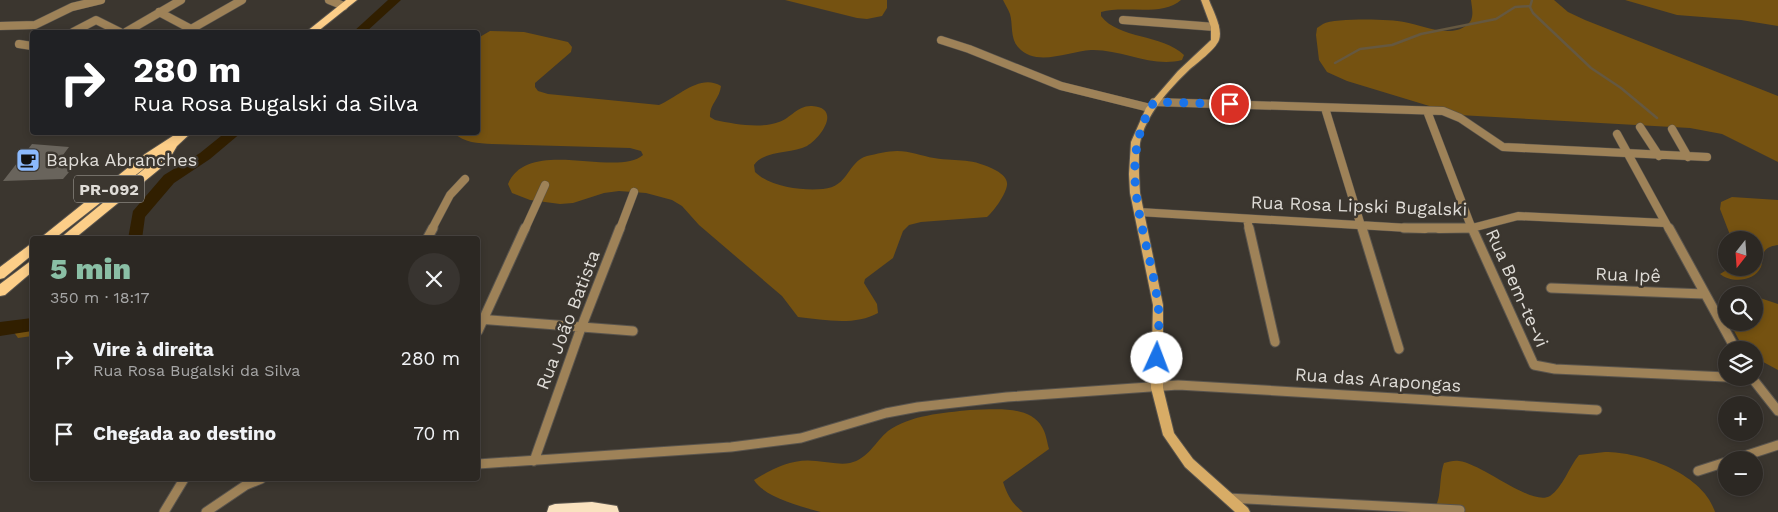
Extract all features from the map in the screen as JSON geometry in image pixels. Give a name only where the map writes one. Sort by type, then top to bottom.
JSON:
[{"type":"highway","points":[[555,512],[592,510],[611,512]]},
{"type":"main road","points":[[1205,0],[1216,27],[1215,40],[1152,105],[1136,142],[1134,174],[1139,212],[1158,304],[1157,388],[1169,435],[1189,463],[1244,512]]},
{"type":"main road","points":[[314,30],[348,3]]},
{"type":"main road","name":"PR-092","points":[[49,236],[149,157],[183,135]]},
{"type":"main road","name":"PR-092","points":[[69,236],[162,160],[175,142]]},
{"type":"main road","points":[[0,274],[30,250]]},
{"type":"main road","points":[[0,291],[30,267]]},
{"type":"street","points":[[0,26],[35,25],[86,1],[101,0]]},
{"type":"street","points":[[129,30],[181,0]]},
{"type":"street","points":[[191,30],[242,0]]},
{"type":"street","points":[[329,0],[348,3]]},
{"type":"street","points":[[160,12],[187,30]]},
{"type":"street","points":[[77,30],[96,20],[116,30]]},
{"type":"street","points":[[1123,20],[1216,27]]},
{"type":"street","points":[[941,40],[969,48],[1048,82],[1084,93],[1152,105],[1444,111],[1456,114],[1469,122],[1492,142],[1503,147],[1708,158]]},
{"type":"street","points":[[19,44],[30,46]]},
{"type":"street","points":[[1325,108],[1399,349]]},
{"type":"street","name":"Rua Bem-te-vi","points":[[1427,111],[1472,228],[1534,366],[1555,369],[1718,377]]},
{"type":"street","points":[[1640,127],[1659,156]]},
{"type":"street","points":[[1672,129],[1688,157]]},
{"type":"street","points":[[1617,134],[1731,341]]},
{"type":"street","points":[[428,236],[450,195],[465,178]]},
{"type":"street","points":[[545,185],[480,319],[633,331]]},
{"type":"street","name":"Rua João Batista","points":[[534,460],[581,328],[634,192]]},
{"type":"street","name":"Rua Rosa Lipski Bugalski","points":[[1139,212],[1429,229],[1472,228],[1518,216],[1665,223]]},
{"type":"street","points":[[1247,219],[1275,342]]},
{"type":"street","name":"Rua Ipê","points":[[1551,288],[1704,294]]},
{"type":"street","name":"Rua das Arapongas","points":[[1157,388],[1198,385],[1597,410]]},
{"type":"street","points":[[1758,386],[1778,411]]},
{"type":"street","points":[[480,464],[731,447],[802,438],[886,413],[918,407],[1008,397],[1157,388]]},
{"type":"street","points":[[1760,451],[1778,445]]},
{"type":"street","points":[[1698,471],[1718,465]]},
{"type":"street","points":[[164,512],[183,481]]},
{"type":"street","points":[[206,512],[246,485],[256,481]]},
{"type":"street","points":[[1227,498],[1460,510]]},
{"type":"shaded area","points":[[785,0],[887,0],[887,8],[882,16],[867,19]]},
{"type":"shaded area","points":[[1003,0],[1181,0],[1164,8],[1110,10],[1101,12],[1101,16],[1118,29],[1164,43],[1184,55],[1182,60],[1171,62],[1159,62],[1103,50],[1082,51],[1053,57],[1034,56],[1025,53],[1015,43],[1010,14]]},
{"type":"shaded area","points":[[1471,0],[1554,0],[1568,12],[1585,20],[1778,96],[1778,162],[1722,134],[1690,128],[1459,115],[1347,81],[1327,72],[1319,60],[1316,35],[1317,28],[1323,24],[1350,20],[1387,20],[1436,30],[1453,31],[1470,23],[1472,14]]},
{"type":"shaded area","points":[[1625,0],[1778,0],[1778,26],[1741,20],[1677,15]]},
{"type":"shaded area","points":[[490,31],[524,32],[568,42],[572,47],[571,52],[535,83],[538,91],[548,94],[659,105],[697,84],[713,83],[721,86],[711,109],[710,117],[715,120],[747,125],[764,125],[779,122],[807,106],[821,108],[826,112],[827,117],[826,124],[818,137],[807,146],[764,157],[754,165],[755,172],[761,177],[787,187],[823,189],[832,187],[843,179],[860,159],[874,154],[897,151],[980,164],[1003,175],[1007,181],[1006,189],[993,211],[987,217],[921,222],[909,225],[903,231],[893,258],[865,279],[864,283],[877,304],[878,313],[859,320],[849,321],[798,317],[782,296],[699,225],[682,206],[672,200],[646,193],[619,191],[604,193],[573,203],[560,204],[530,200],[512,193],[508,184],[518,170],[534,162],[552,160],[630,161],[643,155],[641,151],[630,148],[487,144],[462,139],[457,135],[480,135],[480,37]]},
{"type":"shaded area","points":[[1732,197],[1778,200],[1778,245],[1769,247],[1763,255],[1763,231],[1729,231],[1720,209],[1721,202]]},
{"type":"shaded area","points":[[1723,276],[1753,276],[1742,280]]},
{"type":"shaded area","points":[[1763,299],[1778,304],[1778,370],[1763,362],[1763,341],[1739,340],[1734,331],[1763,331]]},
{"type":"shaded area","points":[[30,320],[30,336],[18,338],[13,331],[16,322]]},
{"type":"shaded area","points":[[999,409],[1019,412],[1036,420],[1043,429],[1049,449],[1003,482],[1010,498],[1023,512],[821,512],[775,496],[759,486],[754,480],[776,468],[799,461],[850,463],[862,458],[883,435],[906,421],[949,412]]},
{"type":"shaded area","points":[[1605,452],[1636,456],[1669,467],[1698,486],[1708,498],[1715,512],[1432,512],[1438,501],[1444,463],[1457,461],[1469,464],[1520,491],[1542,498],[1550,496],[1555,492],[1579,455]]},
{"type":"building","name":"Bapka Abranches","points":[[32,144],[69,147],[57,163],[77,163],[63,179],[3,181]]},
{"type":"waterway","points":[[361,30],[395,0]]},
{"type":"waterway","points":[[1532,0],[1530,7],[1533,13],[1591,68],[1621,88],[1657,118]]},
{"type":"waterway","points":[[1335,63],[1360,49],[1392,45],[1421,34],[1496,19],[1515,7],[1530,6]]},
{"type":"waterway","points":[[135,236],[138,215],[169,179],[205,156],[232,135]]},
{"type":"waterway","points":[[0,329],[30,325]]},
{"type":"place","name":"Bapka Abranches","points":[[28,160]]},
{"type":"route","points":[[1157,358],[1158,304],[1135,193],[1136,142],[1154,102],[1230,104]]}]
